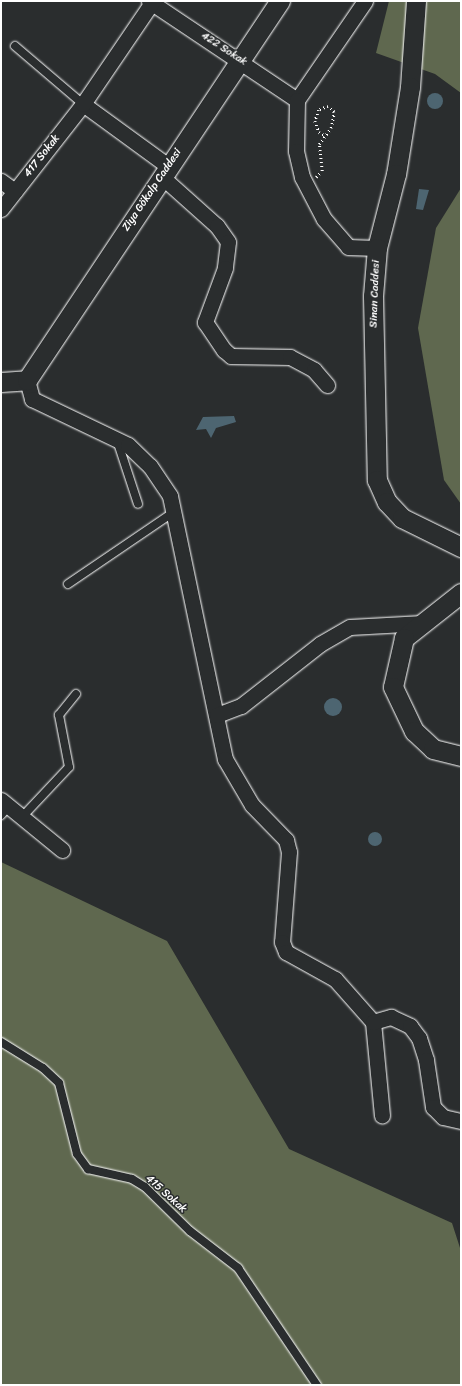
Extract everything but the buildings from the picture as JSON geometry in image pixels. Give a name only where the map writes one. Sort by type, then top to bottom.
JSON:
[{"type":"street","name":"422 Sokak","points":[[151,1],[241,60],[297,100]]},
{"type":"street","name":"417 Sokak","points":[[1,209],[83,104],[151,1]]},
{"type":"street","name":"Ziya Gökalp Caddesi","points":[[27,380],[164,171],[280,1]]},
{"type":"street","points":[[365,1],[297,100],[296,151],[306,184],[324,219],[348,247],[377,248]]},
{"type":"street","name":"Sinan Caddesi","points":[[416,1],[410,87],[396,174],[377,248],[373,296],[377,480],[387,502],[402,518],[461,547]]},
{"type":"street","points":[[83,104],[164,171],[217,226],[228,242],[225,268],[205,322],[224,350],[231,356],[290,357],[314,370],[327,385]]},
{"type":"street","points":[[1,181],[15,191]]},
{"type":"street","points":[[1,382],[27,380],[32,399],[117,440],[150,466],[170,496],[206,682],[217,715],[225,759],[252,805],[286,840],[289,860],[282,942],[286,952],[335,979],[373,1022],[382,1116]]},
{"type":"street","points":[[461,593],[404,638],[393,687],[414,731],[433,749],[461,756]]},
{"type":"street","points":[[217,715],[241,706],[320,644],[350,626],[423,623]]},
{"type":"street","points":[[4,807],[23,816],[62,850]]},
{"type":"street","points":[[373,1022],[391,1017],[410,1026],[419,1038],[426,1060],[433,1107],[443,1117],[461,1121]]},
{"type":"lane","points":[[15,46],[83,104]]},
{"type":"lane","points":[[117,440],[138,504]]},
{"type":"lane","points":[[68,584],[174,512]]},
{"type":"lane","points":[[23,816],[70,767],[59,714],[76,694]]},
{"type":"lane","name":"415 Sokak","points":[[1,1042],[43,1068],[59,1083],[76,1154],[88,1169],[132,1178],[145,1187],[190,1231],[238,1268],[318,1385]]},
{"type":"path","points":[[306,184],[322,172],[318,154],[324,135],[332,128],[334,112],[328,106],[319,110],[315,121],[319,132],[324,135]]},
{"type":"green space","points":[[389,1],[461,1],[461,93],[435,74],[376,53]]},
{"type":"green space","points":[[461,188],[461,504],[444,480],[418,328],[436,228]]},
{"type":"green space","points":[[1,862],[167,941],[289,1149],[452,1223],[461,1251],[461,1385],[1,1385]]},
{"type":"water","points":[[432,93],[438,93],[443,98],[441,107],[438,109],[432,109],[427,104],[427,98]]},
{"type":"water","points":[[419,189],[429,190],[423,210],[416,209]]},
{"type":"water","points":[[234,416],[236,422],[216,428],[211,438],[206,429],[196,430],[203,417]]},
{"type":"water","points":[[329,698],[337,698],[342,703],[340,714],[337,716],[329,716],[324,711],[324,703]]},
{"type":"water","points":[[375,832],[380,834],[382,839],[380,844],[375,846],[370,844],[368,839],[370,834]]}]
